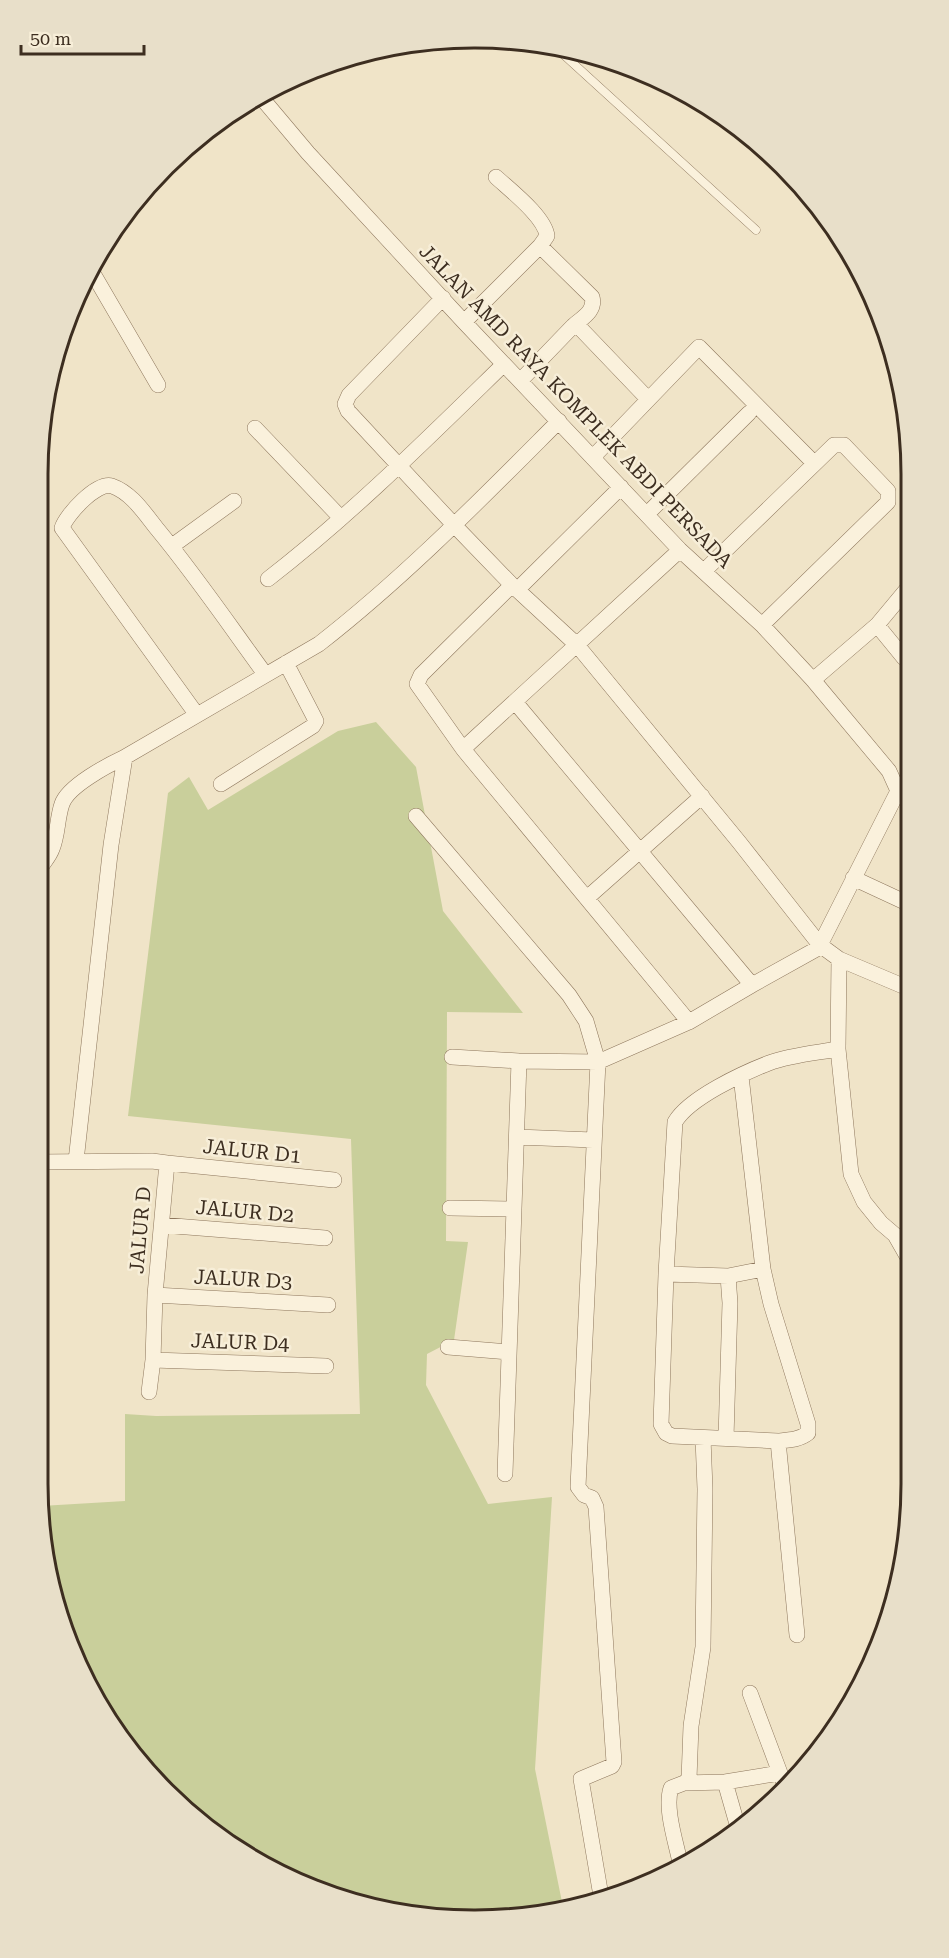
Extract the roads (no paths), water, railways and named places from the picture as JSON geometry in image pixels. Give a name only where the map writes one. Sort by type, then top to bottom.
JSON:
[{"type":"street","name":"JALAN AMD RAYA KOMPLEK ABDI PERSADA","points":[[266,103],[308,153],[464,322],[680,550],[762,625],[813,680],[901,789]]},
{"type":"street","points":[[464,322],[540,246],[547,236],[546,229],[496,177]]},
{"type":"street","points":[[521,380],[592,309],[594,304],[592,297],[540,246]]},
{"type":"street","points":[[96,278],[158,385]]},
{"type":"street","points":[[443,298],[349,395],[345,404],[352,416],[455,526],[577,645],[702,796],[821,946],[839,959],[901,985]]},
{"type":"street","points":[[573,326],[580,327],[648,398]]},
{"type":"street","points":[[593,457],[699,347],[814,463]]},
{"type":"street","points":[[268,579],[304,552],[399,466],[504,364]]},
{"type":"street","points":[[647,514],[749,413]]},
{"type":"street","points":[[48,857],[53,849],[62,802],[68,793],[81,783],[318,644],[343,625],[455,526],[559,421]]},
{"type":"street","points":[[255,428],[341,518]]},
{"type":"street","points":[[704,571],[814,463],[834,445],[844,445],[888,491],[888,502],[762,625]]},
{"type":"street","points":[[197,714],[62,528],[67,516],[95,490],[105,485],[111,486],[122,492],[142,510],[172,546],[265,674]]},
{"type":"street","points":[[621,487],[421,675],[417,684],[424,698],[464,749],[689,1022]]},
{"type":"street","points":[[172,546],[234,501]]},
{"type":"street","points":[[464,749],[680,550]]},
{"type":"street","points":[[813,680],[877,625],[901,596]]},
{"type":"street","points":[[877,625],[901,654]]},
{"type":"street","points":[[221,784],[316,722],[286,663]]},
{"type":"street","points":[[515,702],[752,985]]},
{"type":"street","points":[[76,1161],[111,845],[125,757]]},
{"type":"street","points":[[587,898],[702,796]]},
{"type":"street","points":[[452,1057],[598,1062],[689,1022],[821,946],[853,878],[901,798]]},
{"type":"street","points":[[416,816],[569,995],[586,1021],[598,1062],[578,1487],[584,1495],[592,1498],[596,1507],[614,1761],[612,1766],[580,1779],[600,1891]]},
{"type":"street","points":[[853,878],[901,900]]},
{"type":"street","points":[[839,959],[838,1048],[851,1174],[864,1202],[881,1223],[895,1235],[901,1246]]},
{"type":"street","points":[[741,1076],[763,1269],[771,1304],[808,1424],[808,1433],[802,1437],[778,1441],[672,1436],[666,1433],[661,1424],[666,1274],[675,1122],[687,1106],[741,1076],[770,1062],[838,1048]]},
{"type":"street","points":[[506,1474],[519,1061]]},
{"type":"street","points":[[517,1137],[593,1140]]},
{"type":"street","name":"JALUR D","points":[[48,1162],[152,1161],[167,1163],[149,1392]]},
{"type":"street","name":"JALUR D1","points":[[167,1163],[334,1180]]},
{"type":"street","points":[[450,1208],[514,1209]]},
{"type":"street","name":"JALUR D2","points":[[162,1225],[325,1238]]},
{"type":"street","points":[[666,1274],[728,1276],[763,1269]]},
{"type":"street","points":[[726,1438],[730,1303],[728,1276]]},
{"type":"street","name":"JALUR D3","points":[[155,1295],[328,1305]]},
{"type":"street","points":[[448,1347],[509,1352]]},
{"type":"street","name":"JALUR D4","points":[[153,1360],[326,1366]]},
{"type":"street","points":[[684,1783],[688,1779],[691,1726],[703,1647],[705,1489],[703,1438]]},
{"type":"street","points":[[778,1441],[797,1635]]},
{"type":"street","points":[[750,1693],[782,1778]]},
{"type":"street","points":[[679,1858],[669,1806],[670,1788],[684,1783],[781,1780]]},
{"type":"street","points":[[725,1782],[736,1820]]},
{"type":"lane","points":[[568,59],[756,230]]}]
